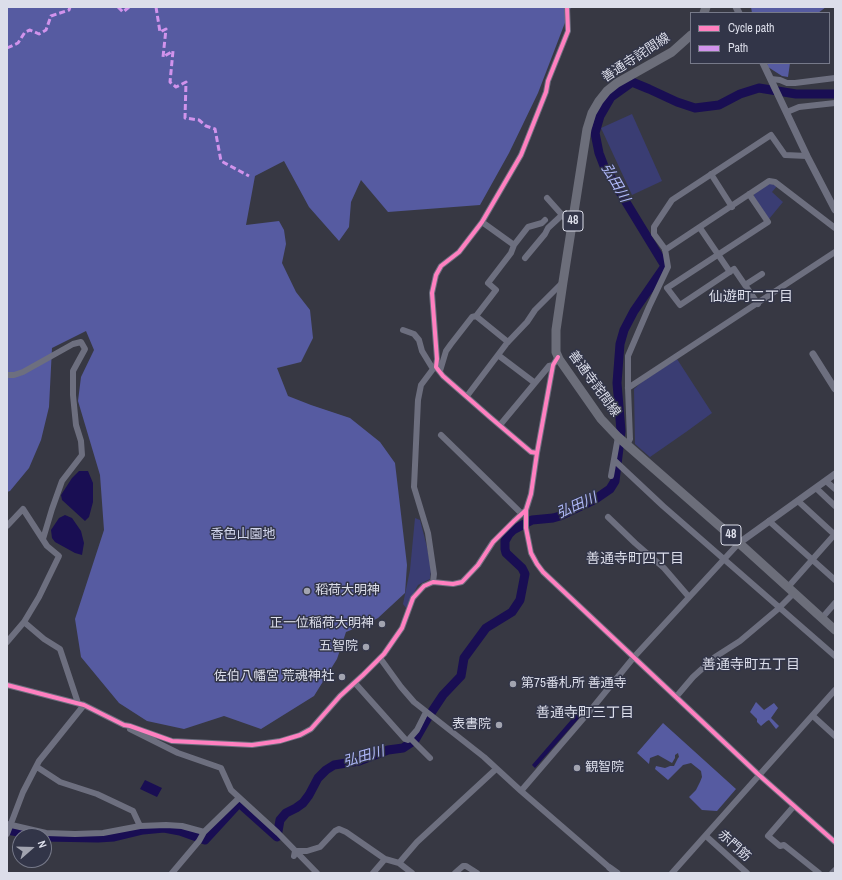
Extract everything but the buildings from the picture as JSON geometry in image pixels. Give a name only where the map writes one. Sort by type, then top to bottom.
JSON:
[{"type":"main road","name":"善通寺詫間線","points":[[690,35],[672,52],[617,83],[598,101],[592,112],[587,130],[563,282],[555,346],[558,357],[601,419],[623,442],[740,543],[835,630]]},
{"type":"street","points":[[436,369],[437,359],[432,293],[435,280],[441,266],[460,252],[482,222],[521,155],[568,31],[567,7]]},
{"type":"street","points":[[764,64],[807,156],[835,210]]},
{"type":"street","points":[[772,81],[780,80],[787,83],[795,83],[835,78]]},
{"type":"street","points":[[786,112],[799,107],[835,103]]},
{"type":"street","points":[[611,476],[615,461],[623,442],[630,439],[628,356],[658,286],[668,267],[665,250],[661,242],[654,234],[654,227],[672,200],[771,135],[786,155],[807,156]]},
{"type":"street","points":[[711,174],[732,207]]},
{"type":"street","points":[[665,250],[732,207],[769,181],[775,182],[835,228]]},
{"type":"street","points":[[667,288],[768,222],[750,194]]},
{"type":"street","points":[[547,198],[572,226]]},
{"type":"street","points":[[525,258],[545,234],[548,228],[562,215]]},
{"type":"street","points":[[433,582],[434,574],[428,533],[414,487],[418,400],[421,386],[436,369],[446,351],[472,317],[476,316],[496,290],[488,283],[511,253],[514,245],[528,227],[542,223],[545,220]]},
{"type":"street","points":[[482,222],[514,245]]},
{"type":"street","points":[[700,228],[730,272]]},
{"type":"street","points":[[628,388],[835,252]]},
{"type":"street","points":[[658,286],[667,288],[680,305],[734,269],[758,304]]},
{"type":"street","points":[[745,285],[762,274]]},
{"type":"street","points":[[467,396],[508,342],[527,322],[535,310],[563,282]]},
{"type":"street","points":[[476,316],[508,342]]},
{"type":"street","points":[[403,330],[414,334],[419,340],[422,351],[443,376],[531,452],[537,453]]},
{"type":"street","points":[[7,375],[14,375],[23,372],[73,344],[81,342],[85,349],[74,371],[76,425],[81,440],[82,456],[62,481],[43,539]]},
{"type":"street","points":[[813,354],[835,389]]},
{"type":"street","points":[[498,355],[534,383]]},
{"type":"street","points":[[124,725],[172,741],[252,746],[280,741],[300,735],[311,729],[340,696],[380,658],[402,628],[413,598],[424,586],[433,582],[453,584],[462,582],[478,565],[494,542],[524,512],[531,494],[553,365],[558,357]]},
{"type":"street","points":[[500,425],[548,366],[553,365]]},
{"type":"street","points":[[441,435],[524,512],[530,553],[543,572],[759,776],[834,840]]},
{"type":"street","points":[[615,461],[779,608],[835,656]]},
{"type":"street","points":[[521,791],[634,657],[724,559],[740,543],[835,474]]},
{"type":"street","points":[[826,481],[835,489]]},
{"type":"street","points":[[816,488],[835,506]]},
{"type":"street","points":[[676,697],[692,677],[715,656],[740,641],[779,608],[812,560],[835,534],[798,501]]},
{"type":"street","points":[[7,526],[23,509],[47,546],[59,556],[39,597],[24,622],[7,642]]},
{"type":"street","points":[[608,517],[633,542],[664,568],[689,597]]},
{"type":"street","points":[[769,521],[835,580]]},
{"type":"street","points":[[822,618],[835,603]]},
{"type":"street","points":[[24,622],[60,650],[81,704]]},
{"type":"street","points":[[380,658],[414,702],[496,768],[615,872]]},
{"type":"street","points":[[355,683],[405,739],[408,740],[417,730],[426,712]]},
{"type":"street","points":[[7,685],[81,704],[178,753],[221,768],[231,790],[260,815],[295,853],[317,873]]},
{"type":"street","points":[[672,873],[835,690]]},
{"type":"street","points":[[81,704],[39,761],[17,805],[9,829],[75,834],[103,833],[140,826],[166,825],[182,826],[204,834]]},
{"type":"street","points":[[813,716],[835,736]]},
{"type":"street","points":[[410,738],[430,758]]},
{"type":"street","points":[[37,767],[60,782],[97,794],[134,811],[140,826]]},
{"type":"street","points":[[399,863],[418,842],[496,768]]},
{"type":"street","points":[[172,873],[199,842],[204,834],[239,798]]},
{"type":"street","points":[[794,806],[768,836],[780,846],[784,845],[819,873]]},
{"type":"street","points":[[295,853],[320,847],[335,831],[339,829],[346,832],[385,859],[399,863],[412,873]]},
{"type":"street","name":"赤門筋","points":[[706,836],[747,873]]},
{"type":"street","points":[[373,873],[385,859]]},
{"type":"street","points":[[455,873],[463,866],[466,866],[477,873]]},
{"type":"street","points":[[832,873],[835,870]]},
{"type":"shaded area","points":[[632,114],[662,181],[632,195],[601,128]]},
{"type":"shaded area","points":[[770,183],[777,186],[772,192],[783,202],[769,219],[754,197],[754,194]]},
{"type":"shaded area","points":[[677,359],[712,413],[650,457],[635,444],[634,389],[643,381]]},
{"type":"shaded area","points":[[79,471],[88,471],[93,483],[93,502],[89,517],[85,521],[62,500],[61,495],[72,478]]},
{"type":"shaded area","points":[[65,515],[72,518],[81,531],[84,543],[82,555],[75,553],[55,542],[52,538],[51,530],[59,518]]},
{"type":"shaded area","points":[[415,518],[420,520],[427,547],[431,568],[430,579],[418,585],[406,608],[403,604],[410,570]]},
{"type":"shaded area","points":[[577,713],[581,716],[535,768],[532,765]]},
{"type":"shaded area","points":[[145,780],[162,788],[157,797],[140,789]]},
{"type":"green space","name":"香色山園地","points":[[7,7],[571,7],[538,93],[509,153],[480,205],[388,212],[361,180],[351,202],[349,227],[339,241],[309,207],[284,161],[255,176],[246,225],[279,221],[284,230],[286,244],[282,263],[296,292],[310,310],[313,338],[301,362],[277,368],[288,396],[350,418],[380,442],[395,463],[407,565],[405,593],[378,618],[346,632],[337,659],[314,696],[261,729],[224,716],[184,729],[147,721],[119,703],[81,657],[75,619],[104,530],[100,475],[78,401],[81,377],[94,350],[86,331],[52,348],[49,407],[41,440],[29,468],[10,491],[7,492]]},
{"type":"green space","points":[[751,7],[826,7],[819,12],[752,12]]},
{"type":"green space","points":[[767,64],[790,64],[788,77],[782,76],[768,67]]},
{"type":"green space","points":[[756,702],[764,710],[774,703],[778,708],[771,718],[779,726],[776,729],[769,720],[761,726],[757,722],[757,719],[750,712]]},
{"type":"green space","points":[[663,723],[736,789],[717,811],[702,810],[689,797],[696,790],[702,777],[701,771],[691,763],[683,765],[668,780],[655,769],[656,766],[665,768],[674,766],[679,757],[678,753],[675,755],[672,763],[658,755],[650,758],[649,764],[637,753]]},
{"type":"waterway","name":"弘田川","points":[[52,837],[114,837],[143,830],[164,828],[180,831],[205,840],[239,803],[277,837],[280,820],[286,813],[303,803],[318,778],[326,770],[334,765],[359,761],[388,750],[403,748],[415,740],[443,695],[461,676],[464,658],[486,628],[512,612],[520,600],[525,574],[522,568],[506,553],[505,541],[509,534],[513,530],[532,520],[560,516],[594,500],[610,489],[615,481],[621,431],[617,383],[620,344],[624,330],[634,311],[665,266],[604,166],[599,153],[595,133],[600,116],[611,97],[632,82],[677,102],[695,108],[719,105],[740,94],[759,88],[796,94],[835,94]]},
{"type":"waterway","name":"弘田川","points":[[7,830],[12,831]]},
{"type":"marked path","points":[[7,48],[18,43],[25,32],[30,30],[39,34],[46,30],[51,16],[69,10],[70,7]]},
{"type":"marked path","points":[[118,7],[123,12],[129,7]]},
{"type":"marked path","points":[[156,7],[160,32],[166,29],[163,57],[173,51],[170,82],[176,87],[186,82],[185,118],[199,120],[206,126],[215,129],[221,161],[249,176]]},
{"type":"cycle path","points":[[537,453],[531,452],[491,418],[443,376],[436,367],[437,359],[432,293],[436,275],[441,266],[459,252],[482,222],[521,155],[568,31],[567,7]]},
{"type":"cycle path","points":[[7,685],[84,705],[124,725],[172,741],[252,745],[280,741],[300,735],[311,729],[340,696],[384,654],[402,628],[413,598],[424,586],[433,582],[453,584],[462,582],[478,565],[493,542],[526,510],[531,494],[553,365],[558,357]]},
{"type":"cycle path","points":[[526,510],[526,528],[531,553],[543,572],[759,775],[835,842]]},
{"type":"place","name":"稻荷大明神","points":[[307,591]]},
{"type":"place","name":"正一位稲荷大明神","points":[[382,624]]},
{"type":"place","name":"五智院","points":[[366,647]]},
{"type":"place","name":"佐伯八幡宮 荒魂神社","points":[[342,677]]},
{"type":"place","name":"第75番札所 善通寺","points":[[513,684]]},
{"type":"place","name":"表書院","points":[[499,725]]},
{"type":"place","name":"観智院","points":[[577,768]]},
{"type":"district","name":"仙遊町二丁目","points":[[751,297]]},
{"type":"district","name":"善通寺町四丁目","points":[[635,559]]},
{"type":"district","name":"善通寺町五丁目","points":[[751,665]]},
{"type":"district","name":"善通寺町三丁目","points":[[585,713]]}]
